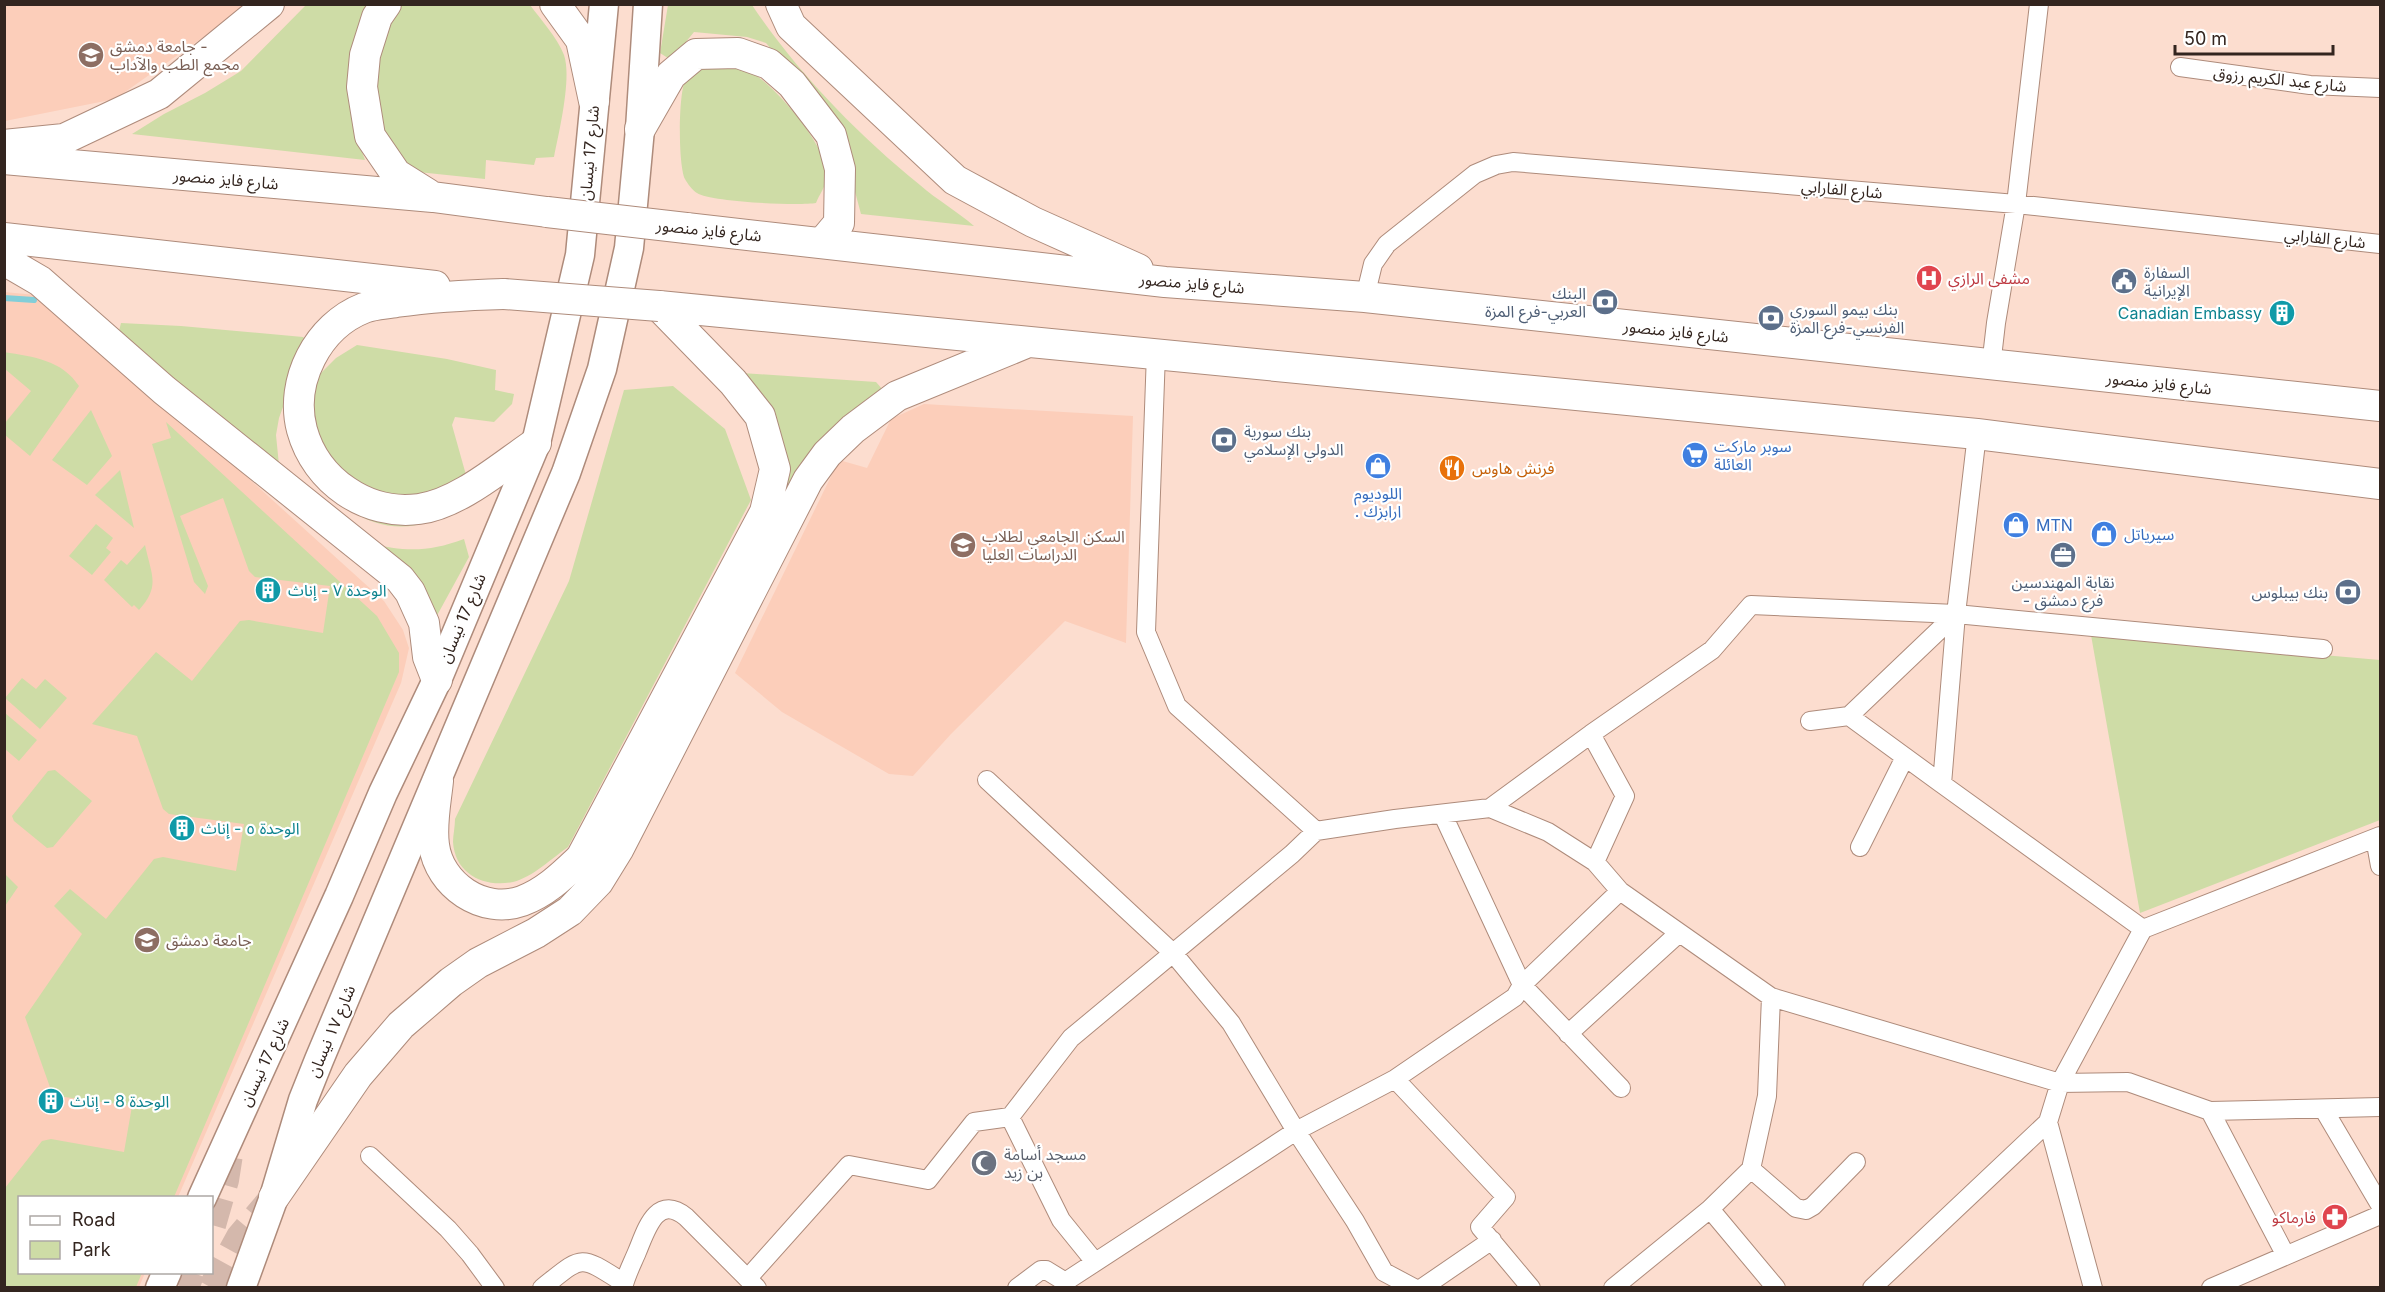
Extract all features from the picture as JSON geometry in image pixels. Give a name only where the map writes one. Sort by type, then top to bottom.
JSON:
[{"type":"highway","points":[[4,145],[64,139],[159,94],[269,4]]},
{"type":"highway","points":[[386,4],[377,17],[365,55],[362,87],[370,136],[396,174],[433,197]]},
{"type":"highway","points":[[555,4],[581,40],[594,101]]},
{"type":"highway","points":[[781,4],[791,26],[955,180],[1034,222],[1165,282]]},
{"type":"highway","points":[[640,129],[671,75],[696,54],[738,53],[769,64],[792,84],[831,135],[840,169],[839,223],[823,242]]},
{"type":"highway","name":"شارع فايز منصور","points":[[4,159],[433,197],[1165,282],[1365,297],[2380,406]]},
{"type":"highway","points":[[4,238],[504,294],[659,306],[1030,341],[1977,434],[2380,484]]},
{"type":"highway","points":[[4,260],[40,281],[164,390],[400,579],[410,592],[424,623],[428,657],[437,680]]},
{"type":"highway","points":[[504,294],[441,295],[365,307],[338,323],[317,345],[304,372],[299,396],[302,430],[318,466],[347,493],[368,504],[391,509],[420,509],[446,502],[536,443]]},
{"type":"highway","points":[[438,781],[434,846],[445,873],[462,892],[487,904],[520,902],[548,888],[581,858],[765,512],[775,469],[760,416],[733,382],[680,331],[659,306]]},
{"type":"highway","points":[[274,1197],[358,1075],[401,1025],[442,989],[478,963],[554,923],[598,882],[619,848],[808,480],[827,454],[853,429],[897,396],[1030,341]]},
{"type":"main road","name":"شارع 17 نيسان","points":[[202,1196],[335,906],[383,793],[437,680],[536,443],[580,255],[604,4]]},
{"type":"main road","points":[[438,781],[566,472],[602,369],[629,248],[648,4]]},
{"type":"main road","name":"شارع ١٧ نيسان","points":[[241,1287],[274,1197],[303,1100],[318,1060],[438,781]]},
{"type":"street","points":[[1991,366],[2016,204],[2039,4]]},
{"type":"street","name":"شارع عبد الكريم رزوق","points":[[2180,67],[2310,85],[2380,88]]},
{"type":"street","name":"شارع الفارابي","points":[[1365,297],[1373,264],[1388,244],[1475,174],[1496,165],[1513,162],[2016,204],[2380,244]]},
{"type":"street","points":[[1156,353],[1146,632],[1177,706],[1316,831]]},
{"type":"street","points":[[1942,784],[1956,614],[1977,434]]},
{"type":"street","points":[[542,1287],[572,1264],[582,1261],[593,1263],[623,1285],[654,1216],[673,1209],[686,1217],[753,1283],[849,1164],[928,1180],[974,1122],[1010,1117],[1071,1038],[1292,855],[1316,831],[1490,808],[1712,650],[1751,605],[1956,614],[2322,649]]},
{"type":"street","points":[[1810,721],[1849,716],[1956,614]]},
{"type":"street","points":[[1849,716],[2143,929]]},
{"type":"street","points":[[1591,734],[1625,796],[1595,862]]},
{"type":"street","points":[[1860,848],[1905,757]]},
{"type":"street","points":[[987,780],[1173,953],[1231,1023],[1296,1131],[1355,1221],[1384,1272],[1414,1287]]},
{"type":"street","points":[[1490,808],[1548,832],[1595,862],[1620,891],[1771,998],[2060,1083],[2128,1082],[2210,1111],[2380,1107]]},
{"type":"street","points":[[1443,814],[1522,985],[1621,1088]]},
{"type":"street","points":[[1872,1287],[2048,1122],[2060,1083],[2143,929],[2378,837],[2380,866]]},
{"type":"street","points":[[1017,1287],[1041,1270],[1046,1270],[1064,1284],[1296,1131],[1395,1079],[1515,997],[1522,985],[1620,891]]},
{"type":"street","points":[[1568,1034],[1679,933]]},
{"type":"street","points":[[1613,1287],[1710,1209],[1751,1169],[1767,1096],[1771,998]]},
{"type":"street","points":[[1395,1079],[1506,1197],[1480,1227],[1531,1287]]},
{"type":"street","points":[[2324,1110],[2380,1205]]},
{"type":"street","points":[[2210,1111],[2285,1254]]},
{"type":"street","points":[[1010,1117],[1061,1220],[1095,1262]]},
{"type":"street","points":[[2048,1122],[2093,1287]]},
{"type":"street","points":[[370,1156],[448,1229],[495,1287]]},
{"type":"street","points":[[1751,1169],[1796,1208],[1806,1210],[1813,1206],[1856,1162]]},
{"type":"street","points":[[1710,1209],[1776,1287]]},
{"type":"street","points":[[2211,1287],[2380,1215]]},
{"type":"street","points":[[1422,1287],[1492,1240]]},
{"type":"shaded area","name":"جامعة دمشق - مجمع الطب والآداب","points":[[5,5],[249,5],[115,99],[5,121]]},
{"type":"shaded area","name":"جامعة دمشق","points":[[4,292],[47,296],[384,601],[403,630],[409,648],[401,683],[178,1196],[18,1196],[18,1274],[145,1274],[139,1287],[5,1287]]},
{"type":"shaded area","name":"السكن الجامعي لطلاب الدراسات العليا","points":[[924,404],[1133,416],[1126,643],[1065,621],[951,734],[913,776],[889,774],[782,712],[735,673],[839,460],[867,468],[891,419]]},
{"type":"green space","points":[[306,5],[370,5],[353,44],[349,74],[352,117],[365,160],[132,134],[241,71]]},
{"type":"green space","points":[[402,5],[530,5],[557,42],[566,65],[564,105],[554,157],[536,158],[534,165],[486,160],[485,179],[418,172],[403,164],[386,143],[376,81],[378,52],[387,23]]},
{"type":"green space","points":[[668,5],[752,5],[808,78],[851,123],[897,165],[974,226],[861,214],[837,125],[766,43],[747,37],[694,32],[671,60],[660,53]]},
{"type":"green space","points":[[713,64],[750,71],[773,90],[799,118],[825,164],[827,177],[816,203],[774,204],[719,199],[697,193],[689,185],[683,171],[680,145],[683,86],[691,72]]},
{"type":"green space","points":[[121,323],[303,337],[307,341],[279,418],[276,435],[280,475],[116,343]]},
{"type":"green space","points":[[357,345],[447,359],[496,370],[495,390],[514,394],[512,404],[494,422],[455,417],[452,425],[473,500],[436,520],[419,525],[401,526],[384,525],[366,519],[349,510],[331,496],[310,398],[318,376],[336,358]]},
{"type":"green space","points":[[4,352],[36,358],[56,365],[72,377],[79,386],[30,456],[5,435],[5,423],[31,391],[5,369]]},
{"type":"green space","points":[[712,371],[876,382],[883,390],[785,498],[776,461]]},
{"type":"green space","points":[[673,386],[725,429],[751,500],[568,847],[535,872],[520,880],[492,883],[482,880],[473,876],[459,863],[453,842],[455,819],[569,581],[624,390]]},
{"type":"green space","points":[[91,410],[112,456],[87,485],[52,460]]},
{"type":"green space","points":[[166,422],[377,616],[399,653],[399,672],[174,1196],[18,1196],[18,1274],[142,1274],[136,1287],[5,1287],[5,1188],[42,1141],[51,1139],[124,1152],[132,1106],[57,1096],[51,1090],[25,1017],[82,934],[54,906],[70,889],[106,919],[154,859],[163,857],[236,871],[244,824],[169,814],[163,809],[137,736],[92,724],[156,652],[192,681],[240,621],[249,620],[323,633],[330,586],[255,577],[249,571],[223,498],[180,516],[208,586],[205,594],[194,582],[152,444],[171,438]]},
{"type":"green space","points":[[120,470],[134,528],[95,495]]},
{"type":"green space","points":[[96,524],[113,538],[106,548],[111,552],[92,575],[69,556]]},
{"type":"green space","points":[[464,539],[469,557],[434,621],[369,543],[394,548],[417,549]]},
{"type":"green space","points":[[145,545],[152,572],[152,587],[146,602],[139,610],[134,605],[132,607],[104,580],[121,560],[127,565]]},
{"type":"green space","points":[[2091,635],[2380,660],[2380,820],[2140,913]]},
{"type":"green space","points":[[22,678],[36,689],[45,679],[67,698],[40,729],[5,698]]},
{"type":"green space","points":[[5,713],[37,740],[19,761],[5,749]]},
{"type":"green space","points":[[55,770],[92,801],[53,847],[47,848],[14,821],[12,816],[48,771]]},
{"type":"green space","points":[[5,874],[18,887],[5,906]]},
{"type":"waterway","points":[[4,298],[34,300]]},
{"type":"tunnel","points":[[213,1222],[225,1180],[230,1148]]},
{"type":"tunnel","points":[[212,1288],[240,1237],[273,1198]]},
{"type":"tunnel","points":[[185,1288],[190,1274]]},
{"type":"place","name":"جامعة دمشق - مجمع الطب والآداب","points":[[91,55]]},
{"type":"place","name":"مشفى الرازي","points":[[1929,278]]},
{"type":"place","name":"السفارة الإيرانية","points":[[2124,281]]},
{"type":"place","name":"البنك العربي-فرع المزة","points":[[1605,302]]},
{"type":"place","name":"Canadian Embassy","points":[[2282,313]]},
{"type":"place","name":"بنك بيمو السوري الفرنسي-فرع المزة","points":[[1771,318]]},
{"type":"place","name":"بنك سورية الدولي الإسلامي","points":[[1224,440]]},
{"type":"place","name":"سوبر ماركت العائلة","points":[[1695,455]]},
{"type":"place","name":"اللوديوم . ارابزك","points":[[1378,466]]},
{"type":"place","name":"فرنش هاوس","points":[[1452,468]]},
{"type":"place","name":"MTN","points":[[2016,525]]},
{"type":"place","name":"سيرياتل","points":[[2104,534]]},
{"type":"place","name":"السكن الجامعي لطلاب الدراسات العليا","points":[[963,545]]},
{"type":"place","name":"نقابة المهندسين - فرع دمشق","points":[[2063,555]]},
{"type":"place","name":"الوحدة ٧ - إناث","points":[[268,590]]},
{"type":"place","name":"بنك بيبلوس","points":[[2348,592]]},
{"type":"place","name":"الوحدة ٥ - إناث","points":[[182,828]]},
{"type":"place","name":"جامعة دمشق","points":[[147,940]]},
{"type":"place","name":"الوحدة 8 - إناث","points":[[51,1101]]},
{"type":"place","name":"مسجد أسامة بن زيد","points":[[984,1163]]},
{"type":"place","name":"فارماكو","points":[[2335,1217]]}]
